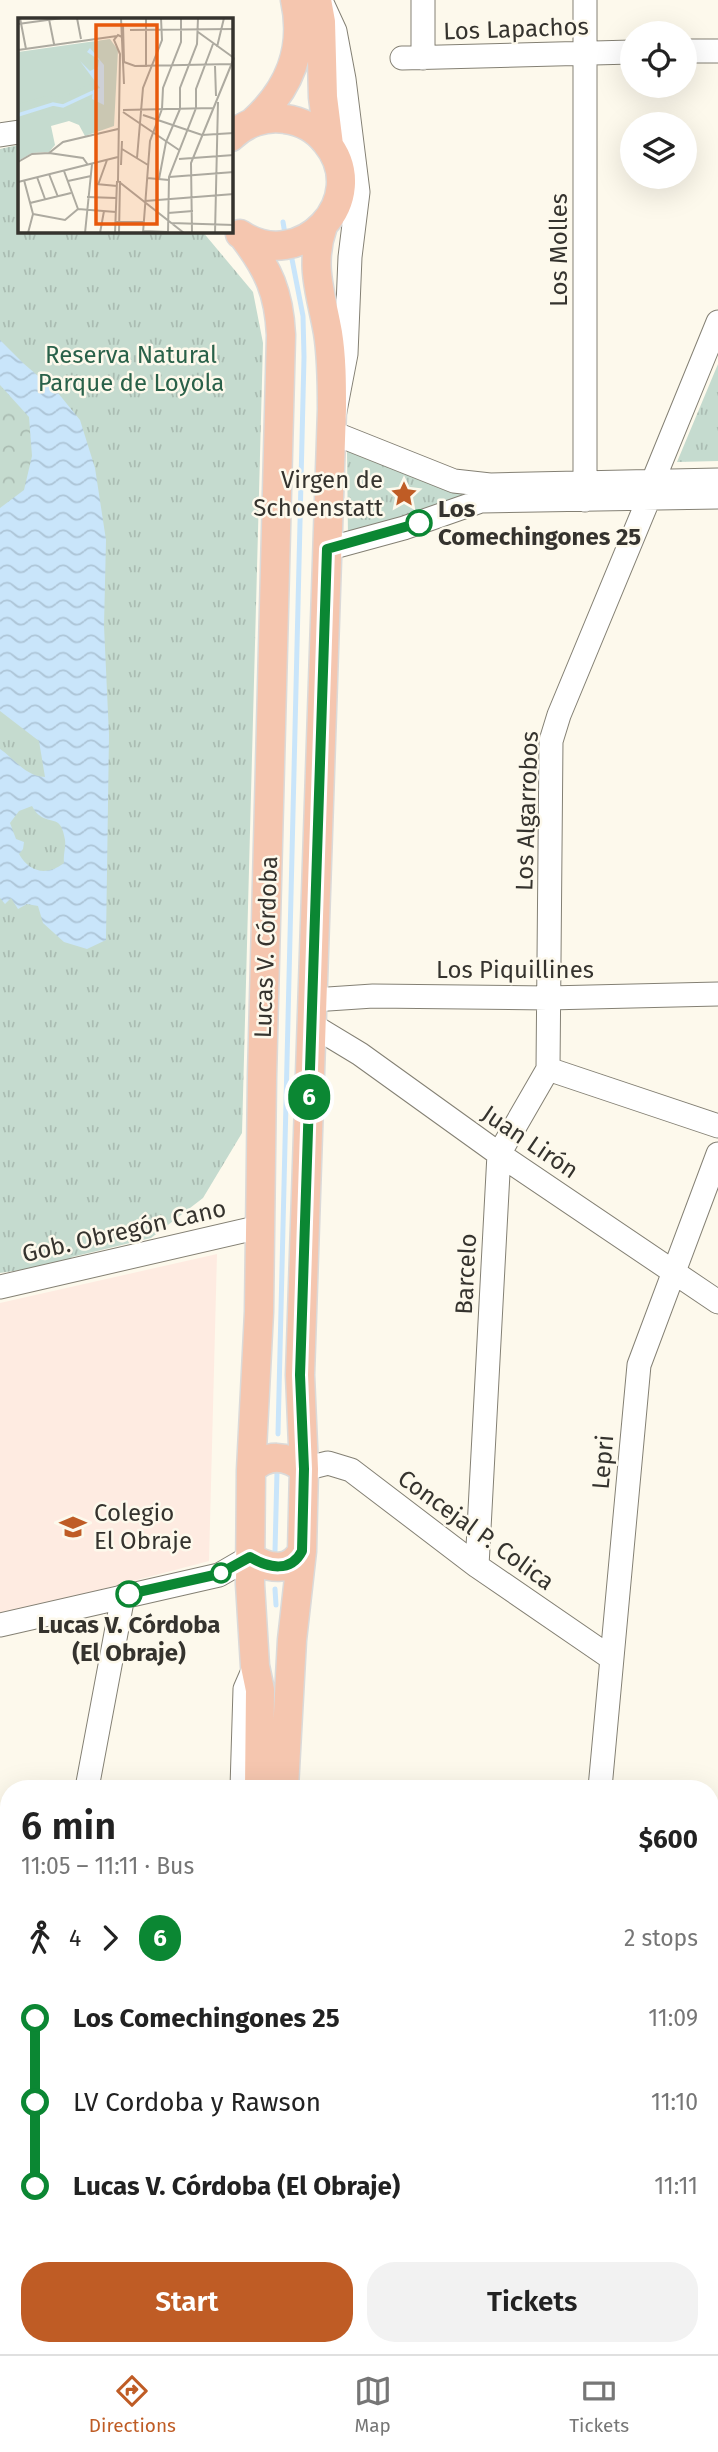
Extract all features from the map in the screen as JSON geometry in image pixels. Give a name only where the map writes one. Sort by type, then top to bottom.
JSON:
[{"type":"main road","points":[[239,129],[275,100],[287,81],[298,45],[295,0]]},
{"type":"main road","name":"Lucas V. Córdoba","points":[[284,1780],[292,1640],[302,1551],[304,1469],[300,1375],[331,432],[330,350],[315,265],[323,226],[334,210],[341,182],[338,163],[330,145],[323,97],[319,0]]},
{"type":"main road","points":[[239,129],[271,118],[299,122],[330,145]]},
{"type":"main road","name":"Lucas V. Córdoba","points":[[237,231],[259,243],[285,245],[301,241],[323,226]]},
{"type":"main road","name":"Lucas V. Córdoba","points":[[237,231],[259,256],[276,292],[281,335],[259,1312],[251,1470],[250,1557],[255,1666],[260,1689],[259,1780]]},
{"type":"main road","points":[[251,1470],[271,1458],[287,1459],[304,1469]]},
{"type":"main road","points":[[250,1557],[263,1565],[278,1567],[293,1562],[302,1551]]},
{"type":"street","points":[[319,0],[335,31],[358,172],[350,257],[346,354],[331,432],[454,481],[585,491],[651,490],[718,497]]},
{"type":"street","name":"Los Lapachos","points":[[423,0],[413,58],[620,52]]},
{"type":"street","name":"Los Molles","points":[[584,0],[585,491]]},
{"type":"street","points":[[697,51],[718,51]]},
{"type":"street","points":[[0,135],[18,132]]},
{"type":"street","name":"Los Algarrobos","points":[[548,998],[551,741],[559,715],[718,322]]},
{"type":"street","points":[[651,490],[718,480]]},
{"type":"street","points":[[327,549],[481,502],[585,491]]},
{"type":"street","name":"Los Piquillines","points":[[312,1013],[373,996],[548,998],[718,994]]},
{"type":"street","name":"Barcelo","points":[[477,1566],[499,1154],[548,1069],[548,998]]},
{"type":"street","name":"Juan Lirón","points":[[312,1013],[360,1054],[499,1154],[718,1302]]},
{"type":"street","points":[[548,1069],[718,1126]]},
{"type":"street","name":"Lepri","points":[[601,1780],[639,1366],[718,1154]]},
{"type":"street","name":"Gob. Obregón Cano","points":[[0,1287],[260,1227]]},
{"type":"street","name":"Concejal P. Colica","points":[[304,1469],[328,1463],[351,1470],[477,1566],[611,1658]]},
{"type":"street","points":[[0,1625],[219,1574],[250,1557]]},
{"type":"street","points":[[88,1780],[123,1596]]},
{"type":"street","name":"Lucas V. Córdoba","points":[[242,1780],[245,1689],[255,1666]]},
{"type":"shaded area","points":[[217,1254],[209,1561],[0,1616],[0,1303]]},
{"type":"green space","name":"Reserva Natural Parque de Loyola","points":[[18,145],[18,233],[204,233],[253,292],[263,343],[242,1133],[203,1198],[151,1238],[72,1257],[67,1263],[0,1273],[0,149]]},
{"type":"green space","points":[[718,364],[718,461],[677,462]]},
{"type":"green space","points":[[0,385],[29,417],[32,456],[24,490],[0,508]]},
{"type":"green space","points":[[347,451],[485,490],[348,537]]},
{"type":"water","points":[[0,340],[58,393],[80,420],[95,468],[106,540],[104,626],[109,735],[106,940],[87,949],[64,942],[43,923],[38,906],[27,904],[18,909],[11,898],[5,904],[0,898],[0,749],[26,771],[45,777],[39,741],[0,711],[0,508],[24,490],[32,456],[29,417],[0,385]],"holes":[[[32,806],[39,815],[58,823],[63,832],[64,863],[51,870],[34,869],[19,854],[24,842],[16,839],[10,823],[19,811]]]},
{"type":"waterway","points":[[283,222],[285,234]]},
{"type":"waterway","points":[[278,1434],[304,357],[303,316],[291,254]]},
{"type":"waterway","points":[[275,1551],[277,1472]]},
{"type":"waterway","points":[[275,1589],[276,1605]]},
{"type":"bus line","name":"6","points":[[129,1594],[219,1574],[250,1557],[270,1567],[286,1566],[299,1558],[302,1551],[304,1469],[300,1375],[327,549],[419,523]]},
{"type":"place","name":"Virgen de Schoenstatt","points":[[404,494]]},
{"type":"place","name":"Los Comechingones 25","points":[[419,523]]},
{"type":"place","name":"Colegio El Obraje","points":[[73,1527]]},
{"type":"place","name":"Lucas V. Córdoba (El Obraje)","points":[[129,1594]]}]
